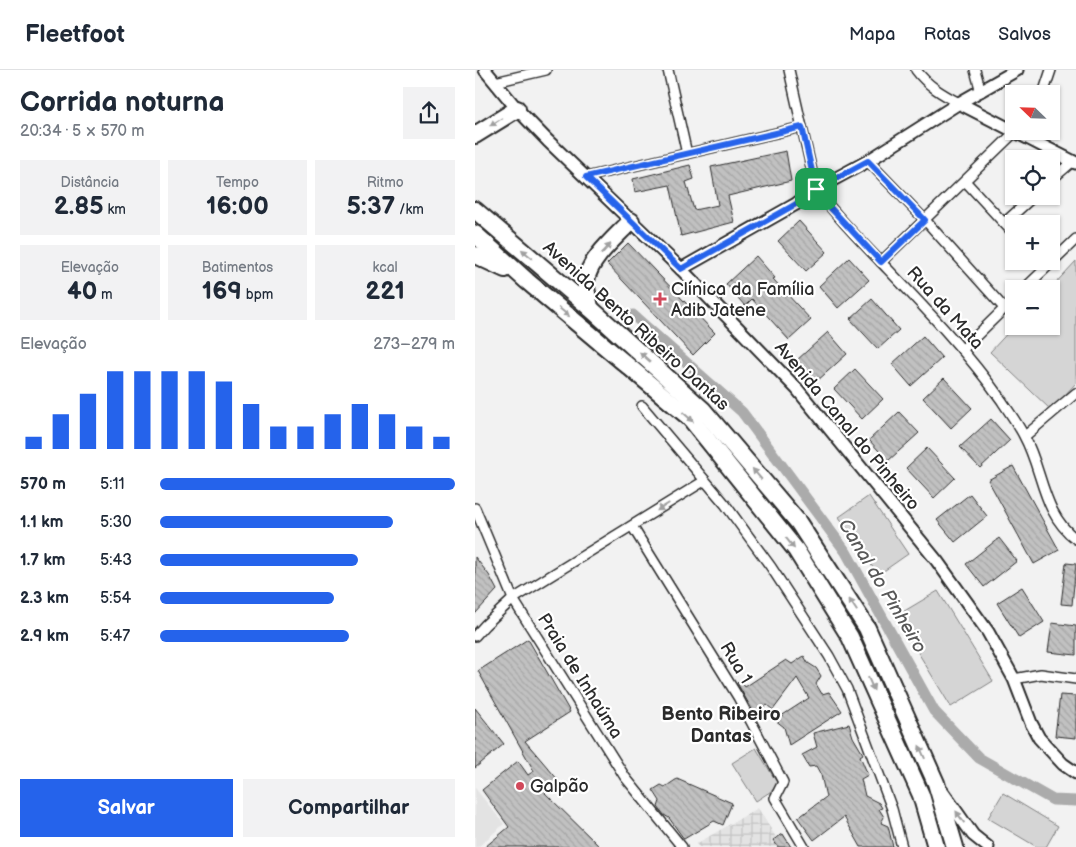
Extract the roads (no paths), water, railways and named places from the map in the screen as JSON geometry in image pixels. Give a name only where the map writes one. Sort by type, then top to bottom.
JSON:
[{"type":"highway","points":[[475,135],[517,109]]},
{"type":"highway","name":"Avenida Bento Ribeiro Dantas","points":[[475,210],[590,308],[703,410],[809,537],[863,620],[936,783],[955,847]]},
{"type":"highway","points":[[590,308],[586,288],[589,270],[598,257],[631,222]]},
{"type":"highway","name":"Avenida Bento Ribeiro Dantas","points":[[475,234],[527,281],[695,424],[796,550],[850,637],[921,795],[937,847]]},
{"type":"highway","points":[[475,255],[527,281]]},
{"type":"street","name":"Avenida Canal do Pinheiro","points":[[485,70],[517,109],[681,269],[803,396],[937,561],[988,632],[1014,679],[1031,723],[1039,738],[1063,764],[1076,773]]},
{"type":"street","points":[[495,82],[546,70]]},
{"type":"street","points":[[668,70],[687,154]]},
{"type":"street","name":"Rua da Mata","points":[[789,70],[816,189],[825,202],[962,350],[1001,400],[1025,436],[1051,509],[1058,522],[1076,539]]},
{"type":"street","points":[[916,70],[923,80],[934,89],[1005,127]]},
{"type":"street","points":[[975,70],[981,92]]},
{"type":"street","points":[[681,269],[796,204],[816,189],[868,161],[1017,70]]},
{"type":"street","points":[[1046,85],[1051,70]]},
{"type":"street","points":[[586,177],[802,127]]},
{"type":"street","points":[[881,262],[1007,140]]},
{"type":"street","points":[[1037,140],[1074,162],[1060,173]]},
{"type":"street","points":[[868,161],[925,220],[1004,308],[962,350]]},
{"type":"street","points":[[965,181],[1004,223],[1024,205]]},
{"type":"street","points":[[1060,251],[1076,239]]},
{"type":"street","points":[[1025,436],[1076,393]]},
{"type":"street","points":[[642,406],[725,504],[771,567],[829,656],[847,689],[892,809],[901,847]]},
{"type":"street","points":[[475,636],[485,624],[513,599],[704,481]]},
{"type":"street","name":"Praia de Inhaúma","points":[[475,508],[513,599],[625,777],[682,847]]},
{"type":"street","name":"Rua 1","points":[[632,526],[738,697],[783,782],[775,798],[804,847]]},
{"type":"street","points":[[1014,679],[1041,674],[1076,679]]},
{"type":"street","points":[[936,783],[973,835],[988,847]]},
{"type":"waterway","name":"Canal do Pinheiro","points":[[633,315],[742,412],[846,552],[934,711],[979,758],[1053,800],[1076,801]]},
{"type":"place","name":"Clínica da Família Adib Jatene","points":[[660,299]]},
{"type":"place","name":"Galpão","points":[[520,786]]},
{"type":"district","name":"Bento Ribeiro Dantas","points":[[721,725]]}]
